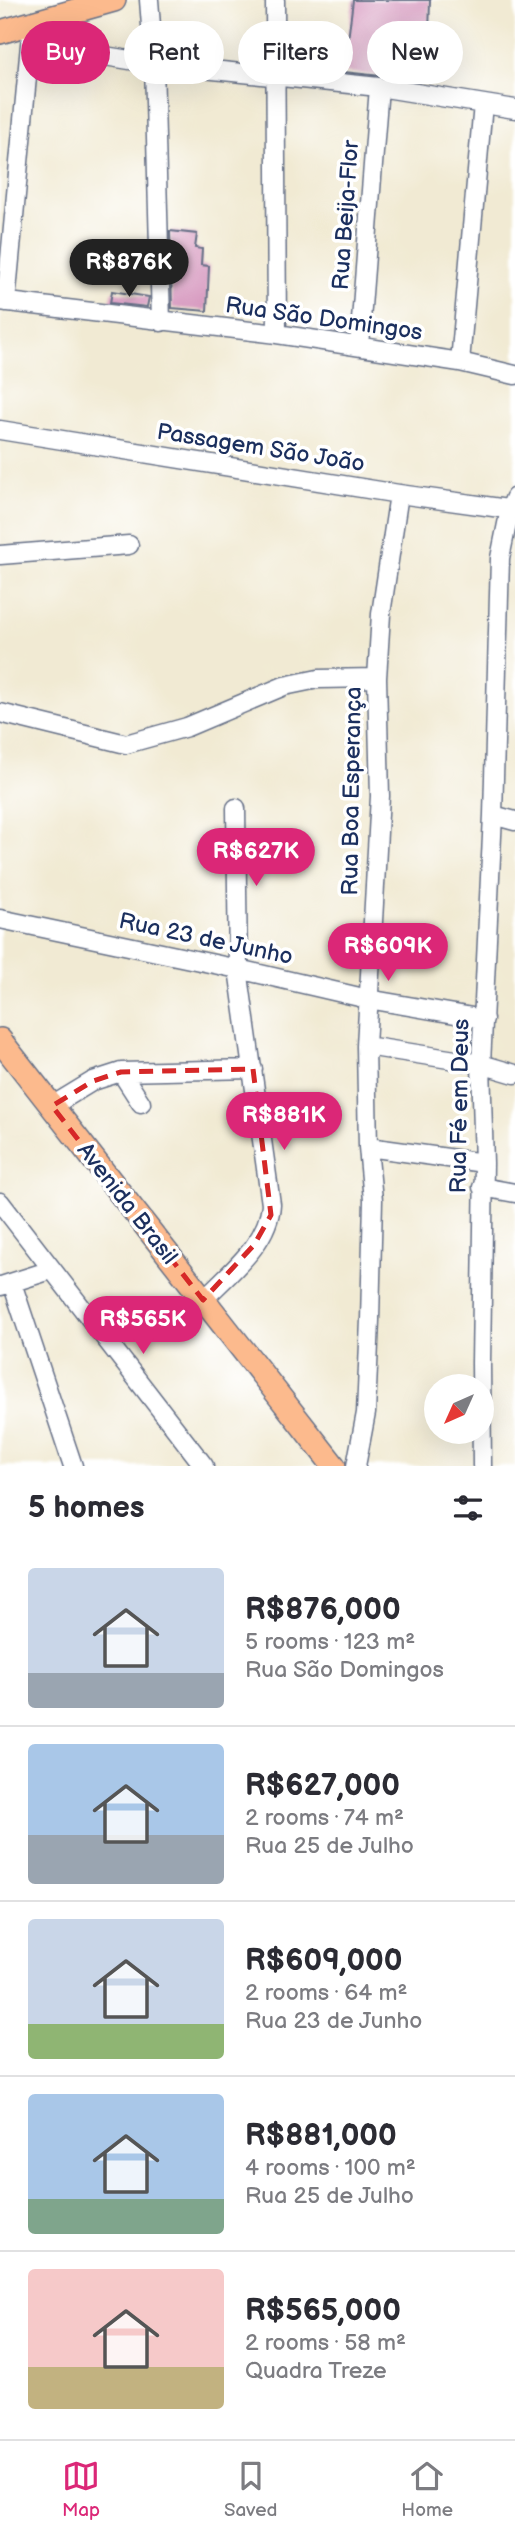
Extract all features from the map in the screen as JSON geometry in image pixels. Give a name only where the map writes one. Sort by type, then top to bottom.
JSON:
[{"type":"main road","points":[[63,21],[114,0]]},
{"type":"main road","points":[[0,32],[21,33]]},
{"type":"main road","name":"Avenida Brasil","points":[[0,1040],[334,1466]]},
{"type":"street","points":[[149,0],[151,21]]},
{"type":"street","points":[[275,0],[275,21]]},
{"type":"street","points":[[3,302],[26,84]]},
{"type":"street","points":[[155,84],[161,322]]},
{"type":"street","points":[[275,84],[277,334]]},
{"type":"street","points":[[351,84],[515,109]]},
{"type":"street","name":"Rua Beija-Flor","points":[[359,346],[379,87]]},
{"type":"street","points":[[460,362],[483,104]]},
{"type":"street","name":"Rua São Domingos","points":[[3,302],[277,334],[460,362],[515,375]]},
{"type":"street","name":"Passagem São João","points":[[0,430],[399,494],[513,505]]},
{"type":"street","name":"Rua Boa Esperança","points":[[356,1466],[368,1382],[373,1200],[368,1147],[366,1046],[380,796],[377,678],[381,614],[399,494]]},
{"type":"street","name":"Rua Fé em Deus","points":[[482,1466],[484,1163],[481,1064],[493,815],[500,558],[513,505]]},
{"type":"street","points":[[0,555],[129,545]]},
{"type":"street","points":[[0,713],[125,744],[187,727],[284,686],[318,679],[377,678]]},
{"type":"street","points":[[204,1300],[254,1245],[271,1215],[238,969],[243,829],[236,808]]},
{"type":"street","points":[[493,815],[515,821]]},
{"type":"street","name":"Rua 23 de Junho","points":[[0,919],[368,999],[484,1019]]},
{"type":"street","points":[[366,1046],[481,1064],[515,1074]]},
{"type":"street","points":[[52,1106],[93,1081],[121,1072],[253,1069]]},
{"type":"street","points":[[121,1072],[141,1103]]},
{"type":"street","points":[[368,1147],[484,1163]]},
{"type":"street","points":[[482,1187],[515,1193]]},
{"type":"street","points":[[0,1202],[204,1466]]},
{"type":"street","points":[[51,1270],[6,1285],[73,1466]]},
{"type":"highlighted area","points":[[253,1069],[271,1215],[254,1245],[203,1300],[52,1106],[93,1081],[121,1072]]},
{"type":"building","points":[[353,0],[430,0],[429,21],[367,21],[367,74],[353,73],[353,21],[350,21]]},
{"type":"building","points":[[170,231],[197,234],[195,248],[202,249],[201,265],[209,266],[207,311],[172,308]]},
{"type":"building","points":[[112,291],[149,297],[147,307],[110,303]]}]
